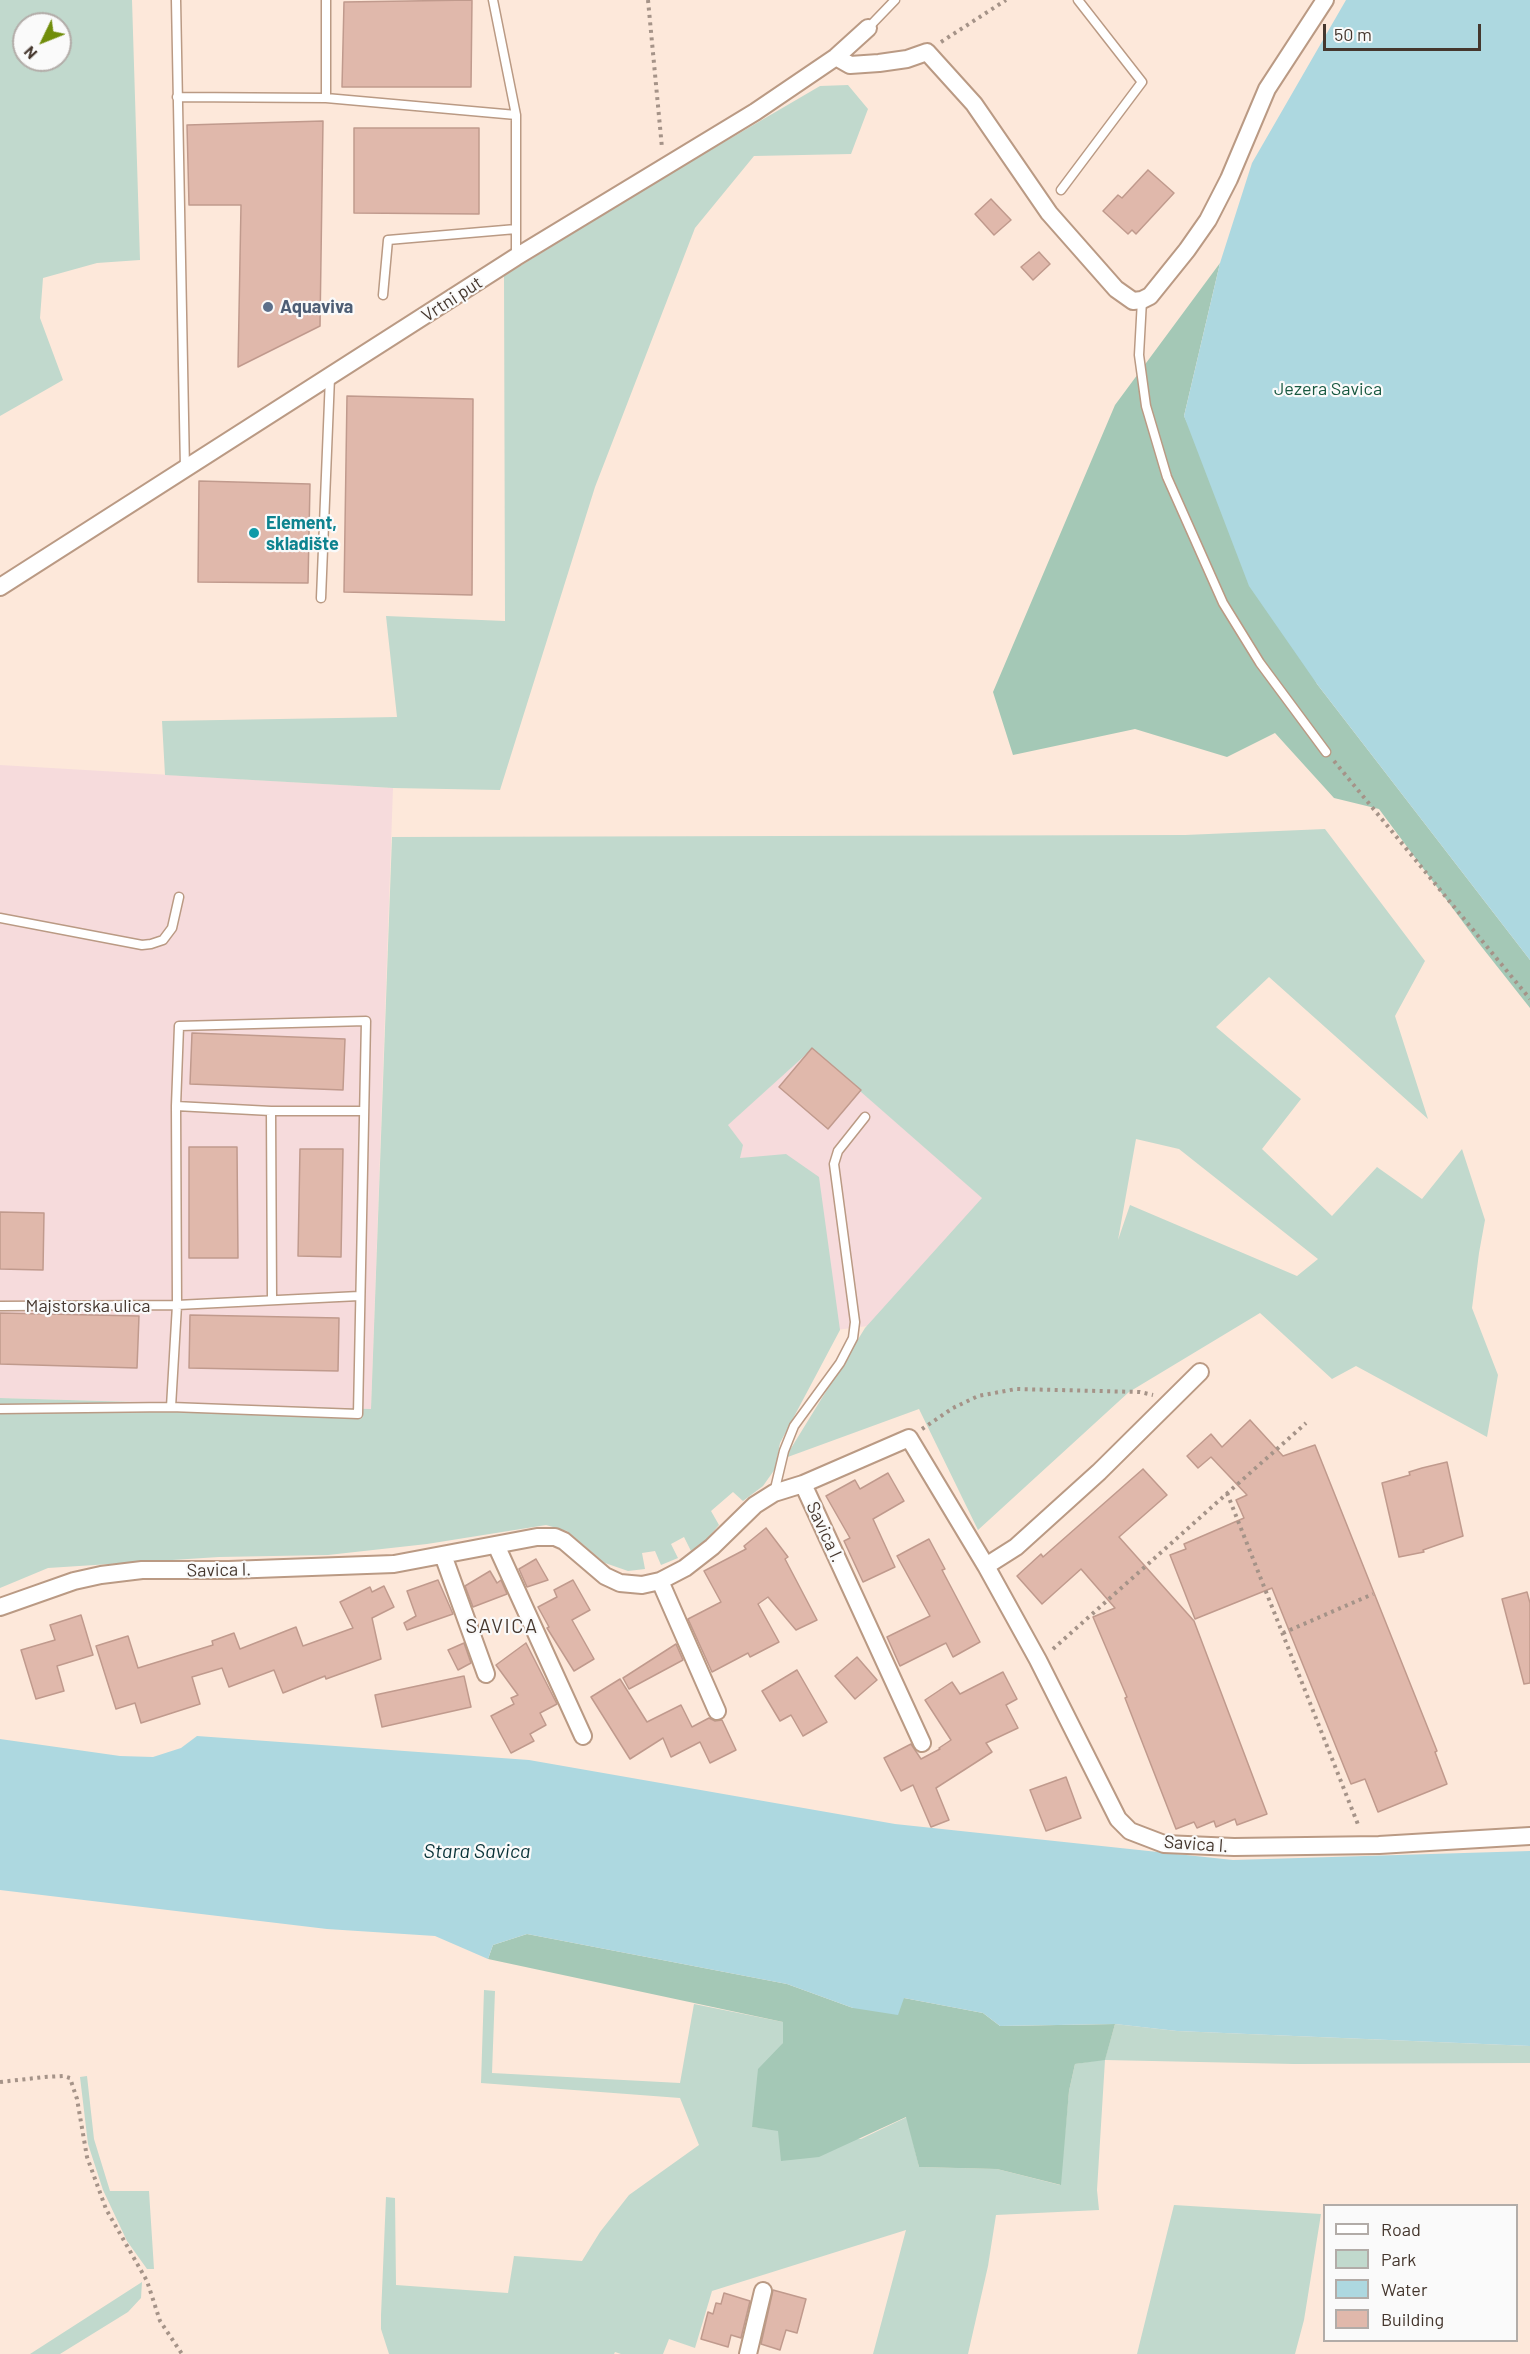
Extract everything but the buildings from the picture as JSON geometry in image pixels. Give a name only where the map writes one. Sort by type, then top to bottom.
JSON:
[{"type":"street","points":[[836,57],[850,64],[879,63],[907,59],[927,52],[974,104],[1022,178],[1056,222],[1116,289],[1133,301],[1142,300],[1149,296],[1187,250],[1208,220],[1229,179],[1267,89],[1325,0]]},
{"type":"street","name":"Vrtni put","points":[[0,587],[516,257],[755,112],[836,57],[868,28]]},
{"type":"street","points":[[986,1566],[1016,1547],[1082,1488],[1200,1372]]},
{"type":"street","name":"Savica I.","points":[[0,1607],[74,1581],[101,1575],[142,1570],[229,1570],[394,1564],[537,1536],[555,1537],[564,1541],[604,1576],[620,1583],[642,1584],[660,1581],[685,1568],[712,1547],[755,1505],[774,1493],[803,1484],[909,1438],[986,1566],[1038,1660],[1118,1820],[1130,1831],[1164,1844],[1189,1846],[1359,1845],[1530,1836]]},
{"type":"street","name":"Savica I.","points":[[803,1484],[922,1743]]},
{"type":"street","points":[[496,1545],[583,1736]]},
{"type":"street","points":[[443,1555],[486,1674]]},
{"type":"street","points":[[660,1581],[717,1711]]},
{"type":"street","points":[[748,2354],[764,2291]]},
{"type":"lane","points":[[176,0],[185,470]]},
{"type":"lane","points":[[326,0],[326,98]]},
{"type":"lane","points":[[493,0],[516,115],[516,257]]},
{"type":"lane","name":"Vrtni put","points":[[868,28],[895,0]]},
{"type":"lane","points":[[1061,190],[1142,82],[1078,0]]},
{"type":"lane","points":[[177,98],[326,98],[516,115]]},
{"type":"lane","points":[[383,295],[388,240],[516,229]]},
{"type":"lane","points":[[1142,300],[1139,355],[1146,406],[1167,477],[1223,603],[1260,663],[1326,752]]},
{"type":"lane","points":[[321,598],[330,377]]},
{"type":"lane","points":[[0,918],[142,945],[151,944],[163,940],[172,928],[179,897]]},
{"type":"lane","points":[[0,1408],[171,1407],[358,1414],[366,1021],[179,1026],[176,1106],[177,1305],[171,1407]]},
{"type":"lane","points":[[176,1106],[272,1111],[364,1111]]},
{"type":"lane","points":[[272,1111],[272,1299]]},
{"type":"lane","points":[[774,1493],[784,1451],[794,1426],[840,1363],[853,1338],[855,1322],[834,1164],[838,1152],[865,1117]]},
{"type":"lane","name":"Majstorska ulica","points":[[0,1306],[177,1305],[359,1296]]},
{"type":"path","points":[[648,0],[664,167]]},
{"type":"path","points":[[927,52],[1006,0]]},
{"type":"path","points":[[1326,752],[1530,999]]},
{"type":"path","points":[[909,1438],[953,1408],[978,1396],[1016,1389],[1140,1392],[1173,1399]]},
{"type":"path","points":[[1038,1660],[1058,1645],[1306,1423]]},
{"type":"path","points":[[1227,1493],[1357,1817],[1360,1833],[1359,1845]]},
{"type":"path","points":[[1283,1633],[1373,1594]]},
{"type":"path","points":[[0,2082],[45,2076],[63,2076],[69,2079],[77,2099],[87,2157],[106,2209],[147,2281],[160,2321],[182,2354]]},
{"type":"shaded area","points":[[0,765],[393,788],[371,1409],[0,1398]]},
{"type":"shaded area","points":[[812,1048],[990,1204],[892,1323],[772,1338],[703,1147]]},
{"type":"green space","points":[[0,0],[132,0],[140,260],[97,263],[43,278],[40,318],[63,380],[0,416]]},
{"type":"green space","points":[[848,85],[868,109],[851,154],[754,156],[695,228],[595,487],[500,790],[393,788],[165,775],[162,721],[397,717],[386,616],[505,621],[504,276],[654,183],[820,86]]},
{"type":"green space","points":[[1220,263],[1184,416],[1317,684],[1530,960],[1530,1008],[1379,809],[1334,798],[1275,733],[1227,757],[1135,729],[1013,755],[993,692],[1115,405]]},
{"type":"green space","points":[[1325,829],[1425,961],[1395,1016],[1428,1119],[1269,977],[1216,1027],[1301,1099],[1262,1149],[1332,1216],[1377,1167],[1422,1199],[1462,1149],[1485,1220],[1472,1308],[1498,1375],[1487,1437],[1356,1366],[1332,1379],[1260,1313],[1129,1392],[978,1530],[919,1409],[785,1458],[865,1328],[982,1198],[812,1049],[728,1125],[743,1145],[740,1158],[786,1154],[819,1177],[840,1330],[780,1443],[775,1469],[763,1486],[743,1501],[733,1492],[711,1511],[719,1525],[706,1540],[691,1551],[684,1537],[671,1544],[678,1558],[661,1565],[655,1551],[642,1553],[645,1569],[628,1571],[605,1563],[567,1531],[546,1525],[427,1544],[328,1555],[219,1557],[48,1568],[0,1588],[0,1398],[371,1409],[392,837],[1185,835]],"holes":[[[1136,1139],[1179,1149],[1318,1259],[1297,1276],[1130,1205],[1118,1240]]]},
{"type":"green space","points":[[527,1934],[787,1984],[853,2008],[904,1998],[983,2013],[1000,2026],[1115,2024],[1105,2060],[1075,2064],[1069,2091],[1061,2185],[997,2169],[919,2167],[906,2117],[819,2157],[781,2161],[778,2131],[752,2127],[758,2069],[783,2043],[783,2022],[488,1959],[493,1945]]},
{"type":"green space","points":[[484,1990],[495,1991],[492,2073],[680,2083],[694,2004],[783,2022],[783,2043],[752,2127],[861,2139],[907,2117],[919,2167],[997,2169],[1060,2185],[1069,2091],[1075,2064],[1105,2059],[1115,2024],[1177,2031],[1530,2046],[1530,2063],[1294,2064],[1105,2060],[1097,2190],[1099,2210],[996,2215],[988,2266],[968,2354],[873,2354],[906,2230],[712,2291],[695,2348],[669,2339],[663,2354],[615,2352],[614,2354],[389,2354],[381,2329],[386,2197],[395,2198],[396,2285],[508,2293],[514,2256],[582,2261],[600,2232],[629,2195],[699,2145],[680,2098],[481,2083]]},
{"type":"green space","points":[[87,2076],[94,2139],[110,2191],[149,2191],[154,2269],[147,2269],[127,2241],[103,2190],[88,2144],[80,2077]]},
{"type":"green space","points":[[1174,2205],[1321,2214],[1304,2320],[1295,2354],[1137,2354]]},
{"type":"green space","points":[[142,2282],[141,2298],[128,2312],[60,2354],[30,2354]]},
{"type":"water","name":"Jezera Savica","points":[[1346,0],[1530,0],[1530,960],[1317,684],[1249,586],[1184,416],[1220,263],[1252,163]]},
{"type":"water","name":"Stara Savica","points":[[197,1736],[529,1760],[895,1824],[1233,1860],[1530,1851],[1530,2046],[1177,2031],[1115,2024],[1000,2026],[983,2013],[904,1998],[898,2015],[853,2008],[787,1984],[527,1934],[493,1945],[488,1959],[435,1936],[327,1929],[0,1890],[0,1739],[120,1756],[153,1757],[181,1748]]},
{"type":"place","name":"Aquaviva","points":[[268,307]]},
{"type":"place","name":"Element, skladište","points":[[254,533]]},
{"type":"district","name":"SAVICA","points":[[502,1626]]}]
